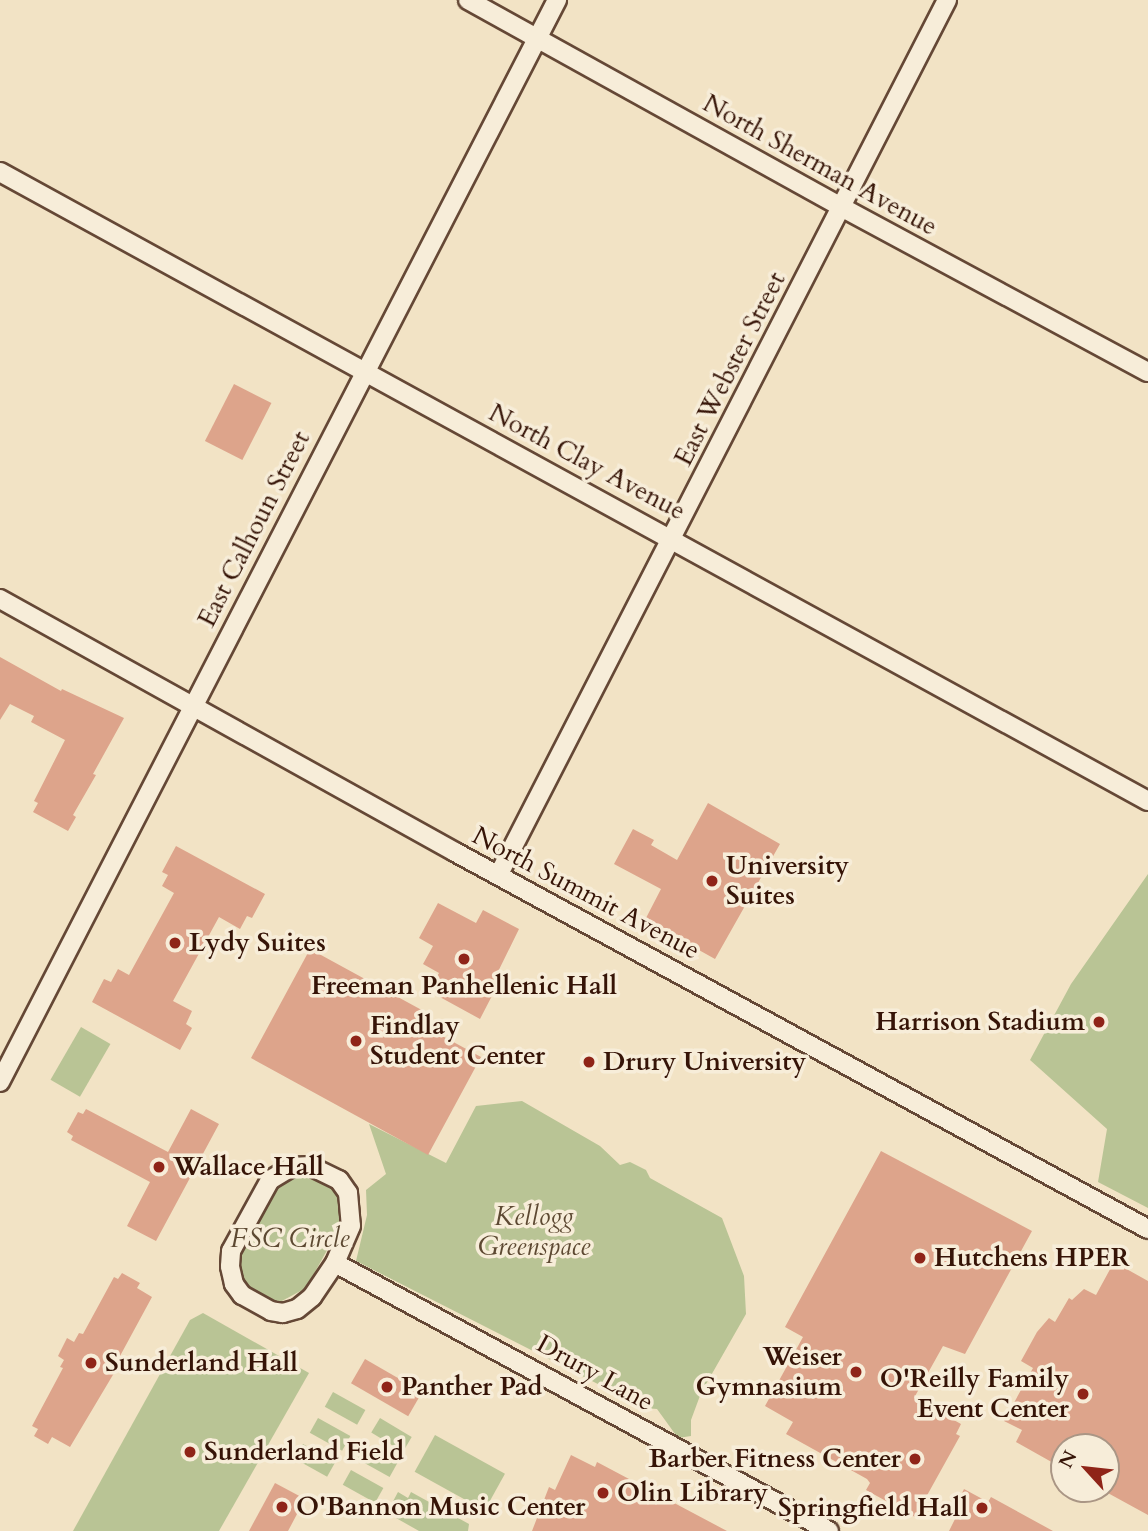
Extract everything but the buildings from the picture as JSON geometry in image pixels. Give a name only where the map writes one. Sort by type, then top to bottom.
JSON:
[{"type":"street","name":"North Sherman Avenue","points":[[468,0],[843,208],[1148,372]]},
{"type":"street","name":"East Calhoun Street","points":[[1,1080],[557,0]]},
{"type":"street","name":"East Webster Street","points":[[499,874],[843,208],[947,0]]},
{"type":"street","name":"North Clay Avenue","points":[[0,172],[1148,801]]},
{"type":"street","name":"North Summit Avenue","points":[[0,599],[1148,1229]]},
{"type":"street","points":[[310,1166],[339,1180],[348,1194],[351,1226],[334,1263],[312,1297],[297,1309],[283,1313],[271,1311],[242,1294],[234,1284],[230,1266],[231,1251],[270,1180],[292,1167],[310,1166]]},
{"type":"street","name":"Drury Lane","points":[[334,1263],[829,1531]]},
{"type":"green space","name":"Harrison Stadium","points":[[1148,874],[1148,1208],[1098,1182],[1107,1129],[1030,1060],[1071,984]]},
{"type":"green space","points":[[81,1027],[110,1044],[80,1097],[50,1080]]},
{"type":"green space","name":"Kellogg Greenspace","points":[[522,1101],[600,1146],[620,1165],[630,1162],[646,1170],[650,1178],[722,1218],[744,1276],[746,1314],[701,1393],[691,1420],[691,1436],[678,1438],[657,1409],[645,1408],[356,1261],[367,1215],[366,1190],[386,1174],[369,1124],[446,1163],[476,1106]]},
{"type":"green space","name":"FSC Circle","points":[[314,1175],[337,1191],[342,1212],[340,1227],[306,1288],[280,1302],[265,1300],[252,1293],[241,1276],[241,1252],[279,1185],[290,1177]]},
{"type":"green space","name":"Sunderland Field","points":[[203,1313],[309,1373],[219,1531],[73,1531],[190,1320]]},
{"type":"green space","points":[[333,1392],[365,1410],[357,1425],[325,1407]]},
{"type":"green space","points":[[318,1418],[350,1436],[342,1451],[310,1433]]},
{"type":"green space","points":[[380,1418],[412,1437],[403,1452],[371,1433]]},
{"type":"green space","points":[[435,1435],[505,1474],[485,1511],[415,1472]]},
{"type":"green space","points":[[303,1444],[335,1462],[327,1477],[295,1459]]},
{"type":"green space","points":[[365,1445],[397,1463],[390,1477],[357,1459]]},
{"type":"green space","points":[[351,1470],[383,1488],[375,1503],[343,1485]]},
{"type":"green space","points":[[398,1492],[408,1498],[411,1492],[469,1524],[468,1531],[419,1531],[396,1518],[399,1512],[390,1507]]},
{"type":"place","name":"University Suites","points":[[712,881]]},
{"type":"place","name":"Lydy Suites","points":[[175,943]]},
{"type":"place","name":"Freeman Panhellenic Hall","points":[[464,959]]},
{"type":"place","name":"Harrison Stadium","points":[[1099,1022]]},
{"type":"place","name":"Findlay Student Center","points":[[356,1041]]},
{"type":"place","name":"Drury University","points":[[589,1062]]},
{"type":"place","name":"Wallace Hall","points":[[159,1167]]},
{"type":"place","name":"Hutchens HPER","points":[[920,1258]]},
{"type":"place","name":"Sunderland Hall","points":[[91,1363]]},
{"type":"place","name":"Weiser Gymnasium","points":[[856,1372]]},
{"type":"place","name":"Panther Pad","points":[[387,1387]]},
{"type":"place","name":"O'Reilly Family Event Center","points":[[1083,1394]]},
{"type":"place","name":"Sunderland Field","points":[[190,1452]]},
{"type":"place","name":"Barber Fitness Center","points":[[915,1459]]},
{"type":"place","name":"Olin Library","points":[[603,1493]]},
{"type":"place","name":"O'Bannon Music Center","points":[[282,1507]]},
{"type":"place","name":"Springfield Hall","points":[[982,1508]]}]
